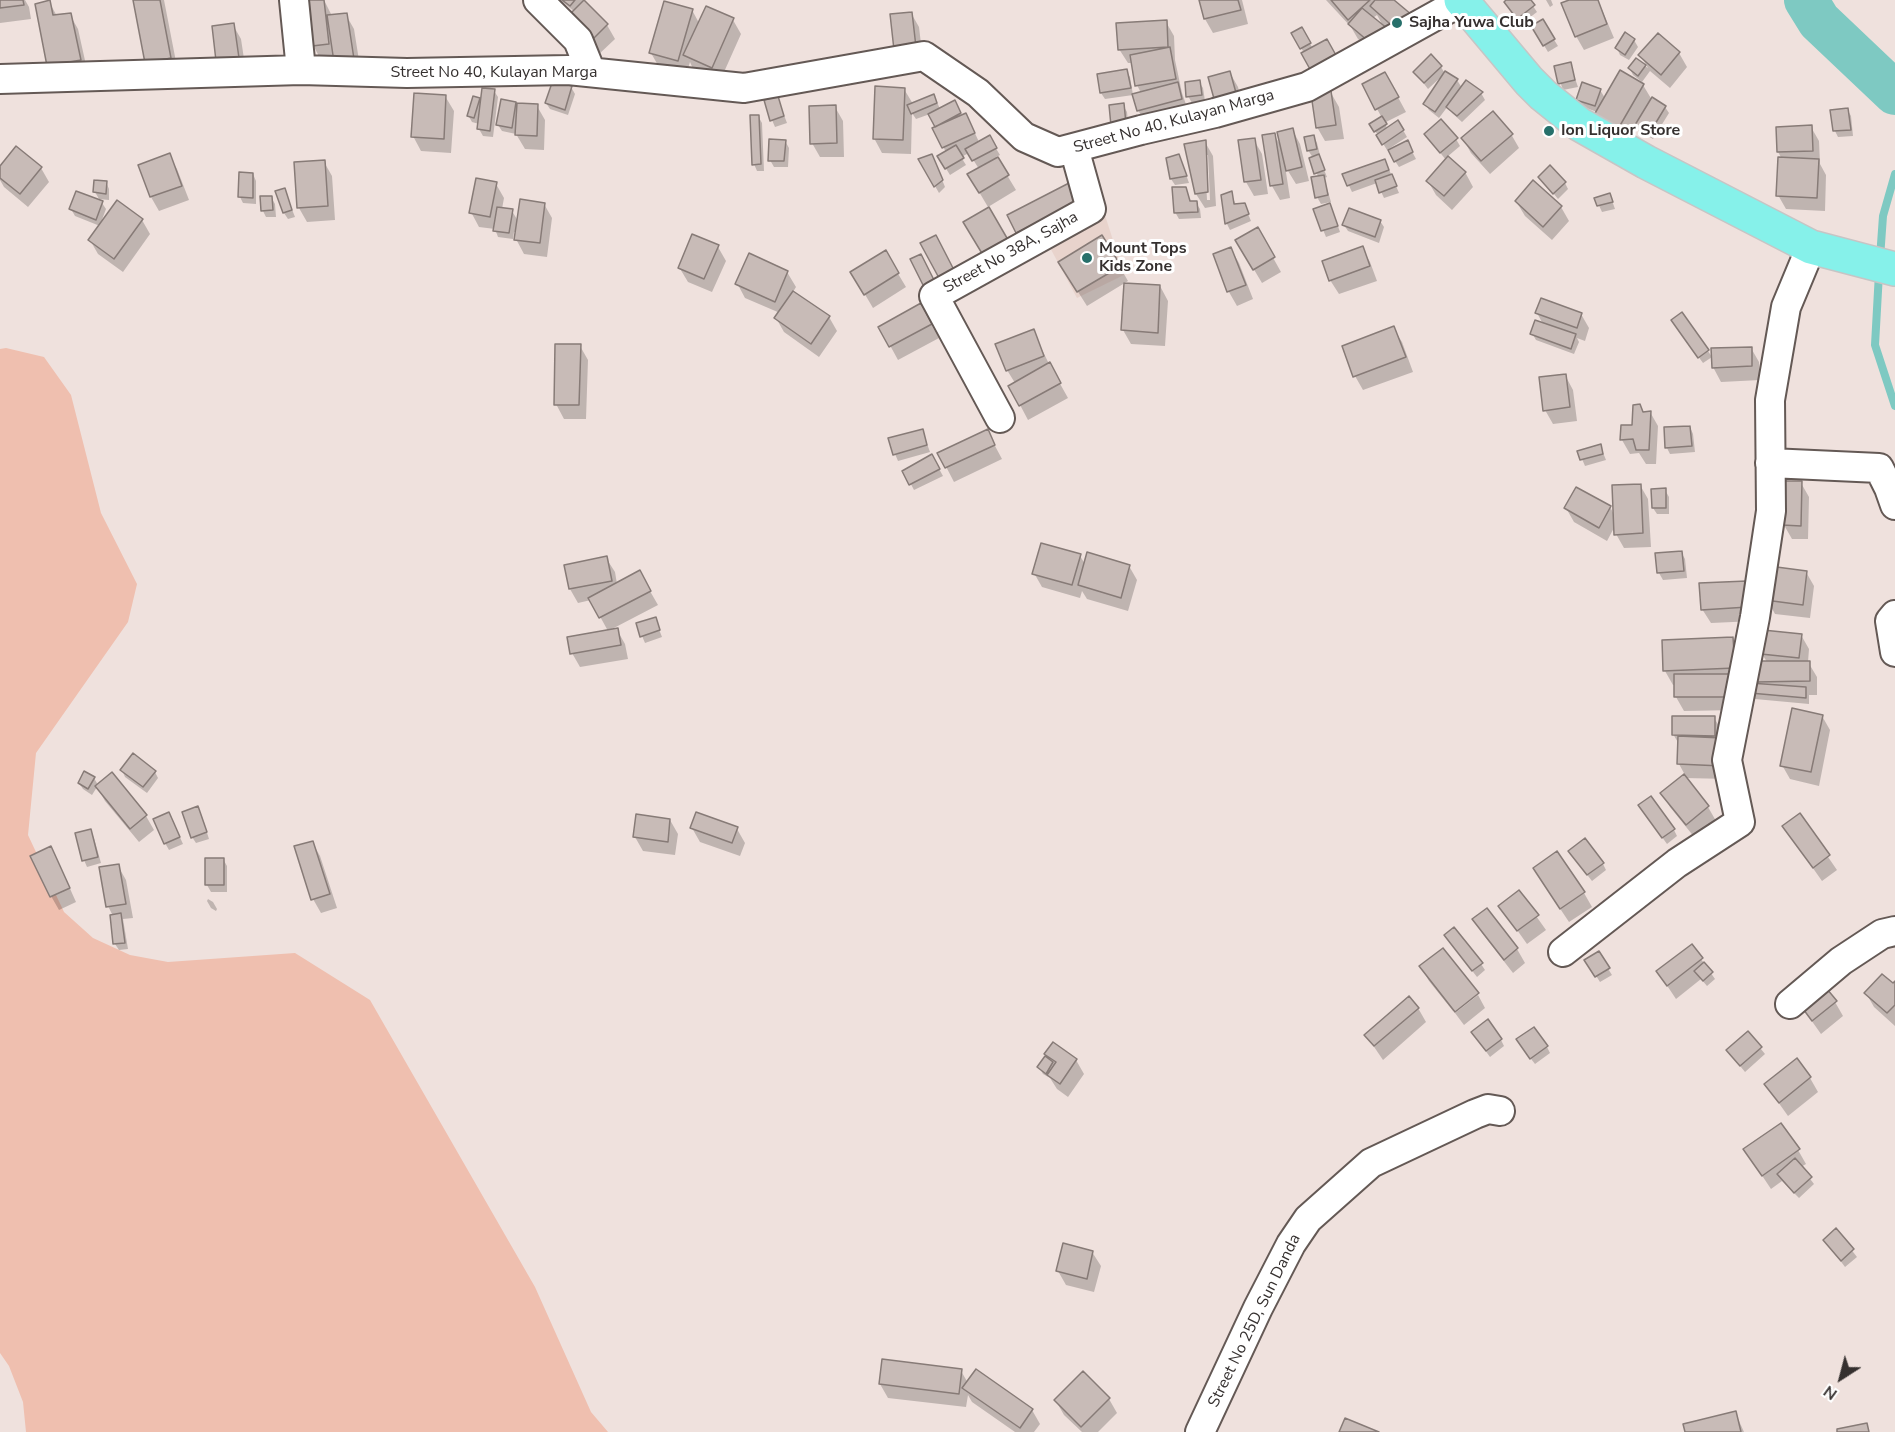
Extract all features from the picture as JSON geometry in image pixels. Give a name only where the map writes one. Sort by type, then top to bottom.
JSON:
[{"type":"main road","points":[[1461,0],[1529,81],[1549,101],[1579,124],[1810,248],[1895,269]]},
{"type":"street","points":[[294,0],[301,70]]},
{"type":"street","points":[[538,0],[578,40],[591,72]]},
{"type":"street","name":"Street No 40, Kulayan Marga","points":[[0,79],[301,70],[407,73],[568,70],[744,88],[924,56],[978,93],[1024,137],[1058,152],[1215,113],[1307,87],[1461,0]]},
{"type":"street","name":"Street No 38A, Sajha","points":[[1000,418],[934,296],[1091,209],[1074,148]]},
{"type":"street","points":[[1563,952],[1677,863],[1740,822],[1726,760],[1755,617],[1771,511],[1770,400],[1786,307],[1810,248]]},
{"type":"street","points":[[1770,463],[1879,468],[1895,505]]},
{"type":"street","points":[[1895,615],[1890,621],[1895,652]]},
{"type":"street","points":[[1790,1004],[1841,961],[1882,934],[1895,931]]},
{"type":"street","name":"Street No 25D, Sun Danda","points":[[1200,1432],[1258,1308],[1291,1244],[1308,1219],[1371,1163],[1488,1109],[1500,1111]]},
{"type":"shaded area","name":"Mount Tops Kids Zone","points":[[1104,212],[1124,275],[1077,298],[1047,242]]},
{"type":"shaded area","points":[[6,348],[44,357],[71,395],[101,513],[137,584],[128,622],[36,753],[28,835],[64,912],[93,938],[130,955],[168,962],[295,953],[370,1000],[535,1287],[591,1412],[608,1432],[26,1432],[23,1402],[9,1366],[0,1353],[0,349]]},
{"type":"building","points":[[0,0],[23,0],[24,5],[0,8]]},
{"type":"building","points":[[50,0],[53,15],[71,13],[81,60],[47,66],[35,4]]},
{"type":"building","points":[[133,0],[160,0],[171,58],[145,63]]},
{"type":"building","points":[[306,0],[324,0],[329,44],[312,46]]},
{"type":"building","points":[[562,0],[575,0],[570,6]]},
{"type":"building","points":[[584,0],[608,24],[589,43],[565,19]]},
{"type":"building","points":[[1199,0],[1238,0],[1241,10],[1204,19]]},
{"type":"building","points":[[1331,0],[1370,0],[1348,20]]},
{"type":"building","name":"Sajha Yuwa Club","points":[[1375,0],[1394,0],[1412,15],[1398,31],[1370,6]]},
{"type":"building","points":[[1506,0],[1531,0],[1535,5],[1517,19],[1504,2]]},
{"type":"building","points":[[1569,0],[1598,0],[1607,24],[1575,37],[1561,3]]},
{"type":"building","points":[[664,1],[693,9],[678,61],[649,53]]},
{"type":"building","points":[[706,6],[734,18],[712,68],[683,55]]},
{"type":"building","points":[[1362,8],[1388,29],[1374,46],[1348,24]]},
{"type":"building","points":[[912,12],[916,47],[894,50],[890,14]]},
{"type":"building","points":[[347,13],[354,59],[334,62],[327,15]]},
{"type":"building","points":[[1543,19],[1555,39],[1543,46],[1531,26]]},
{"type":"building","points":[[1167,20],[1168,47],[1118,50],[1116,23]]},
{"type":"building","points":[[234,23],[239,58],[216,61],[212,26]]},
{"type":"building","points":[[1302,27],[1311,43],[1300,49],[1291,33]]},
{"type":"building","points":[[1625,32],[1635,39],[1625,55],[1615,48]]},
{"type":"building","points":[[1658,33],[1680,52],[1661,75],[1638,55]]},
{"type":"building","points":[[1327,39],[1337,57],[1311,71],[1301,53]]},
{"type":"building","points":[[1170,47],[1176,79],[1135,86],[1130,55]]},
{"type":"building","points":[[1431,54],[1442,66],[1424,83],[1413,72]]},
{"type":"building","points":[[1636,58],[1646,65],[1638,76],[1628,68]]},
{"type":"building","points":[[1571,62],[1575,80],[1558,84],[1554,66]]},
{"type":"building","points":[[1127,69],[1131,88],[1100,93],[1097,74]]},
{"type":"building","points":[[1620,70],[1644,84],[1618,129],[1594,115]]},
{"type":"building","points":[[1230,71],[1238,100],[1216,106],[1208,77]]},
{"type":"building","points":[[1445,71],[1458,79],[1435,112],[1423,104]]},
{"type":"building","points":[[1385,72],[1399,97],[1375,110],[1362,84]]},
{"type":"building","points":[[553,80],[572,86],[565,110],[545,103]]},
{"type":"building","points":[[1200,80],[1202,95],[1186,97],[1185,82]]},
{"type":"building","points":[[1466,80],[1483,92],[1457,116],[1446,107]]},
{"type":"building","points":[[1178,82],[1182,99],[1137,111],[1132,94]]},
{"type":"building","points":[[1582,82],[1601,89],[1595,106],[1576,100]]},
{"type":"building","points":[[875,86],[905,88],[903,140],[873,139]]},
{"type":"building","points":[[482,88],[495,89],[490,131],[477,129]]},
{"type":"building","points":[[1331,91],[1336,125],[1316,128],[1311,94]]},
{"type":"building","points":[[414,93],[446,95],[444,139],[411,137]]},
{"type":"building","points":[[934,94],[937,103],[911,114],[907,105]]},
{"type":"building","points":[[473,96],[480,98],[474,118],[467,116]]},
{"type":"building","points":[[778,96],[784,116],[770,121],[764,100]]},
{"type":"building","points":[[1652,97],[1666,106],[1649,134],[1635,125]]},
{"type":"building","points":[[501,99],[516,102],[512,128],[496,125]]},
{"type":"building","points":[[955,100],[961,113],[935,127],[928,114]]},
{"type":"building","points":[[517,103],[538,104],[537,136],[515,135]]},
{"type":"building","points":[[1124,103],[1126,124],[1111,126],[1109,105]]},
{"type":"building","points":[[836,105],[837,143],[810,144],[809,106]]},
{"type":"building","points":[[1848,108],[1851,130],[1833,131],[1830,110]]},
{"type":"building","points":[[1493,111],[1513,134],[1481,161],[1461,138]]},
{"type":"building","points":[[966,113],[975,133],[942,148],[932,128]]},
{"type":"building","points":[[750,115],[759,115],[761,164],[752,165]]},
{"type":"building","points":[[1382,116],[1387,124],[1374,132],[1369,124]]},
{"type":"building","points":[[1441,119],[1458,138],[1440,153],[1424,134]]},
{"type":"building","points":[[1398,120],[1404,130],[1382,145],[1376,135]]},
{"type":"building","points":[[1812,125],[1813,151],[1777,152],[1776,127]]},
{"type":"building","points":[[1293,128],[1302,167],[1286,171],[1277,132]]},
{"type":"building","points":[[1275,133],[1283,184],[1270,186],[1262,135]]},
{"type":"building","points":[[990,135],[997,148],[972,161],[965,149]]},
{"type":"building","points":[[1314,135],[1317,149],[1307,151],[1304,137]]},
{"type":"building","points":[[1255,138],[1261,180],[1244,182],[1238,140]]},
{"type":"building","points":[[769,139],[786,140],[784,161],[768,161]]},
{"type":"building","points":[[1206,140],[1208,192],[1195,194],[1184,144]]},
{"type":"building","points":[[1408,140],[1413,152],[1394,162],[1388,150]]},
{"type":"building","points":[[956,145],[964,158],[945,169],[937,156]]},
{"type":"building","points":[[16,146],[42,167],[20,194],[0,178],[0,166]]},
{"type":"building","points":[[170,153],[182,186],[150,197],[138,165]]},
{"type":"building","points":[[932,154],[943,180],[934,187],[918,159]]},
{"type":"building","points":[[1179,154],[1187,176],[1170,179],[1166,158]]},
{"type":"building","points":[[1319,154],[1325,170],[1314,174],[1309,158]]},
{"type":"building","points":[[1448,156],[1466,172],[1444,196],[1426,181]]},
{"type":"building","points":[[998,157],[1009,175],[979,193],[967,174]]},
{"type":"building","points":[[1778,157],[1819,159],[1817,198],[1776,196]]},
{"type":"building","points":[[1385,159],[1389,170],[1347,186],[1342,174]]},
{"type":"building","points":[[325,160],[328,206],[297,208],[294,162]]},
{"type":"building","points":[[1550,165],[1566,182],[1553,194],[1538,177]]},
{"type":"building","points":[[239,172],[253,173],[253,198],[238,197]]},
{"type":"building","points":[[1392,174],[1397,186],[1379,193],[1375,180]]},
{"type":"building","points":[[1324,175],[1328,195],[1315,198],[1311,177]]},
{"type":"building","points":[[476,178],[497,182],[490,217],[469,213]]},
{"type":"building","points":[[94,180],[107,181],[106,194],[93,192]]},
{"type":"building","points":[[1533,180],[1562,206],[1543,227],[1515,201]]},
{"type":"building","points":[[1071,182],[1081,201],[1016,233],[1007,215]]},
{"type":"building","points":[[1172,187],[1186,187],[1190,201],[1197,201],[1198,212],[1174,213]]},
{"type":"building","points":[[285,188],[292,210],[283,213],[275,191]]},
{"type":"building","points":[[76,191],[103,201],[96,220],[69,209]]},
{"type":"building","points":[[1232,191],[1234,204],[1245,203],[1249,214],[1225,224],[1221,195]]},
{"type":"building","points":[[1610,193],[1613,202],[1597,206],[1594,198]]},
{"type":"building","points":[[260,196],[272,196],[273,210],[261,211]]},
{"type":"building","points":[[520,199],[545,203],[540,243],[514,240]]},
{"type":"building","points":[[117,200],[143,219],[114,259],[88,240]]},
{"type":"building","points":[[1330,203],[1338,226],[1321,231],[1313,209]]},
{"type":"building","points":[[497,207],[513,209],[509,233],[493,231]]},
{"type":"building","points":[[989,207],[1011,245],[986,260],[963,222]]},
{"type":"building","points":[[1349,208],[1381,220],[1375,237],[1342,225]]},
{"type":"building","points":[[1258,227],[1275,257],[1253,270],[1235,240]]},
{"type":"building","points":[[692,234],[719,245],[704,279],[678,268]]},
{"type":"building","points":[[936,235],[954,270],[939,278],[920,243]]},
{"type":"building","points":[[1102,235],[1121,266],[1077,292],[1058,262]]},
{"type":"building","points":[[1363,246],[1370,266],[1329,281],[1322,261]]},
{"type":"building","points":[[1231,247],[1246,285],[1227,292],[1213,254]]},
{"type":"building","points":[[886,250],[899,273],[864,295],[850,272]]},
{"type":"building","points":[[749,253],[788,271],[775,302],[735,284]]},
{"type":"building","points":[[921,254],[935,282],[924,287],[910,259]]},
{"type":"building","points":[[1124,283],[1160,285],[1158,333],[1121,330]]},
{"type":"building","points":[[793,291],[830,316],[811,344],[774,318]]},
{"type":"building","points":[[1541,298],[1582,313],[1577,328],[1535,313]]},
{"type":"building","points":[[921,303],[932,324],[889,347],[878,327]]},
{"type":"building","points":[[1682,312],[1709,350],[1698,358],[1671,320]]},
{"type":"building","points":[[1535,320],[1576,334],[1571,349],[1530,334]]},
{"type":"building","points":[[1394,326],[1406,357],[1353,377],[1342,346]]},
{"type":"building","points":[[1034,329],[1044,356],[1006,371],[995,344]]},
{"type":"building","points":[[555,344],[581,344],[579,405],[554,405]]},
{"type":"building","points":[[1752,347],[1752,366],[1712,368],[1711,348]]},
{"type":"building","points":[[1050,362],[1061,383],[1019,406],[1008,386]]},
{"type":"building","points":[[1566,374],[1570,407],[1543,411],[1539,377]]},
{"type":"building","points":[[1640,404],[1643,412],[1651,411],[1649,450],[1636,450],[1633,439],[1620,440],[1621,425],[1632,425],[1633,405]]},
{"type":"building","points":[[1690,426],[1692,446],[1665,448],[1664,427]]},
{"type":"building","points":[[923,429],[927,445],[893,455],[888,438]]},
{"type":"building","points":[[988,429],[995,445],[945,468],[937,453]]},
{"type":"building","points":[[1601,444],[1603,454],[1580,460],[1577,451]]},
{"type":"building","points":[[932,454],[940,469],[909,485],[902,471]]},
{"type":"building","points":[[1783,481],[1802,481],[1801,526],[1782,525]]},
{"type":"building","points":[[1641,484],[1643,533],[1614,535],[1612,485]]},
{"type":"building","points":[[1576,487],[1611,506],[1599,528],[1564,508]]},
{"type":"building","points":[[1666,488],[1666,508],[1652,508],[1651,489]]},
{"type":"building","points":[[1041,543],[1081,554],[1072,585],[1032,574]]},
{"type":"building","points":[[1682,551],[1684,571],[1657,573],[1655,553]]},
{"type":"building","points":[[1087,552],[1130,565],[1121,598],[1078,585]]},
{"type":"building","points":[[607,556],[612,581],[569,589],[564,565]]},
{"type":"building","points":[[1769,566],[1807,571],[1803,605],[1765,600]]},
{"type":"building","points":[[640,570],[651,591],[599,618],[588,598]]},
{"type":"building","points":[[1747,581],[1748,607],[1701,610],[1699,583]]},
{"type":"building","points":[[656,617],[660,630],[640,637],[636,623]]},
{"type":"building","points":[[618,628],[621,645],[570,654],[567,637]]},
{"type":"building","points":[[1763,630],[1802,634],[1799,658],[1761,654]]},
{"type":"building","points":[[1733,637],[1735,668],[1663,671],[1662,640]]},
{"type":"building","points":[[1756,661],[1810,661],[1810,681],[1756,682]]},
{"type":"building","points":[[1674,674],[1729,674],[1730,697],[1674,697]]},
{"type":"building","points":[[1750,683],[1806,687],[1806,698],[1750,693]]},
{"type":"building","points":[[1792,708],[1823,715],[1811,772],[1780,766]]},
{"type":"building","points":[[1672,716],[1715,716],[1715,736],[1672,735]]},
{"type":"building","points":[[1678,736],[1722,738],[1722,766],[1677,764]]},
{"type":"building","points":[[133,753],[156,771],[143,787],[120,770]]},
{"type":"building","points":[[84,771],[95,777],[88,789],[78,783]]},
{"type":"building","points":[[112,772],[147,815],[130,829],[95,786]]},
{"type":"building","points":[[1684,774],[1709,806],[1686,825],[1660,793]]},
{"type":"building","points":[[1651,796],[1675,829],[1662,838],[1638,805]]},
{"type":"building","points":[[198,806],[207,832],[191,838],[182,812]]},
{"type":"building","points":[[169,812],[180,837],[164,844],[153,819]]},
{"type":"building","points":[[696,812],[738,827],[732,843],[690,828]]},
{"type":"building","points":[[1800,813],[1830,855],[1813,868],[1782,826]]},
{"type":"building","points":[[636,814],[670,819],[668,842],[633,837]]},
{"type":"building","points":[[91,829],[98,857],[82,861],[75,833]]},
{"type":"building","points":[[1585,838],[1604,863],[1587,875],[1568,851]]},
{"type":"building","points":[[313,841],[330,894],[311,900],[294,846]]},
{"type":"building","points":[[51,846],[70,888],[50,897],[30,856]]},
{"type":"building","points":[[1557,851],[1585,892],[1560,909],[1533,868]]},
{"type":"building","points":[[205,858],[224,858],[224,885],[205,885]]},
{"type":"building","points":[[119,864],[126,904],[106,907],[99,867]]},
{"type":"building","points":[[1519,890],[1539,915],[1517,931],[1498,906]]},
{"type":"building","points":[[1487,908],[1518,948],[1504,960],[1472,919]]},
{"type":"building","points":[[121,913],[125,943],[113,944],[110,915]]},
{"type":"building","points":[[1454,927],[1483,963],[1472,971],[1444,935]]},
{"type":"building","points":[[1692,944],[1703,958],[1667,986],[1656,971]]},
{"type":"building","points":[[1443,948],[1479,993],[1455,1012],[1419,966]]},
{"type":"building","points":[[1599,951],[1610,968],[1595,977],[1584,960]]},
{"type":"building","points":[[1704,962],[1713,972],[1703,981],[1694,971]]},
{"type":"building","points":[[1882,974],[1893,983],[1895,981],[1895,1005],[1887,1013],[1864,993]]},
{"type":"building","points":[[1822,983],[1837,1001],[1812,1021],[1798,1002]]},
{"type":"building","points":[[1409,996],[1419,1008],[1374,1046],[1364,1035]]},
{"type":"building","points":[[1488,1019],[1502,1039],[1486,1051],[1471,1032]]},
{"type":"building","points":[[1534,1027],[1548,1046],[1530,1059],[1516,1039]]},
{"type":"building","points":[[1748,1031],[1762,1047],[1740,1066],[1726,1050]]},
{"type":"building","points":[[1053,1042],[1077,1059],[1060,1084],[1047,1075],[1056,1062],[1044,1054]]},
{"type":"building","points":[[1045,1056],[1053,1062],[1046,1074],[1037,1067]]},
{"type":"building","points":[[1797,1058],[1811,1077],[1779,1103],[1764,1084]]},
{"type":"building","points":[[1781,1123],[1800,1149],[1762,1176],[1743,1149]]},
{"type":"building","points":[[1795,1158],[1812,1177],[1794,1193],[1777,1174]]},
{"type":"building","points":[[1836,1228],[1854,1249],[1841,1261],[1823,1240]]},
{"type":"building","points":[[1063,1243],[1093,1251],[1087,1279],[1056,1271]]},
{"type":"building","points":[[882,1359],[962,1369],[959,1394],[879,1384]]},
{"type":"building","points":[[976,1369],[1033,1409],[1020,1428],[962,1388]]},
{"type":"building","points":[[1083,1371],[1110,1398],[1081,1427],[1054,1400]]},
{"type":"building","points":[[1736,1411],[1741,1432],[1685,1432],[1683,1424]]},
{"type":"building","points":[[1345,1418],[1379,1432],[1339,1432]]},
{"type":"building","points":[[1867,1423],[1869,1432],[1837,1432],[1837,1429]]},
{"type":"waterway","points":[[1806,0],[1819,21],[1895,93]]},
{"type":"waterway","points":[[1880,258],[1883,216],[1895,174]]},
{"type":"waterway","points":[[1879,273],[1875,345],[1895,406]]},
{"type":"place","name":"Sajha Yuwa Club","points":[[1397,23]]},
{"type":"place","name":"Ion Liquor Store","points":[[1549,131]]},
{"type":"place","name":"Mount Tops Kids Zone","points":[[1087,258]]}]
